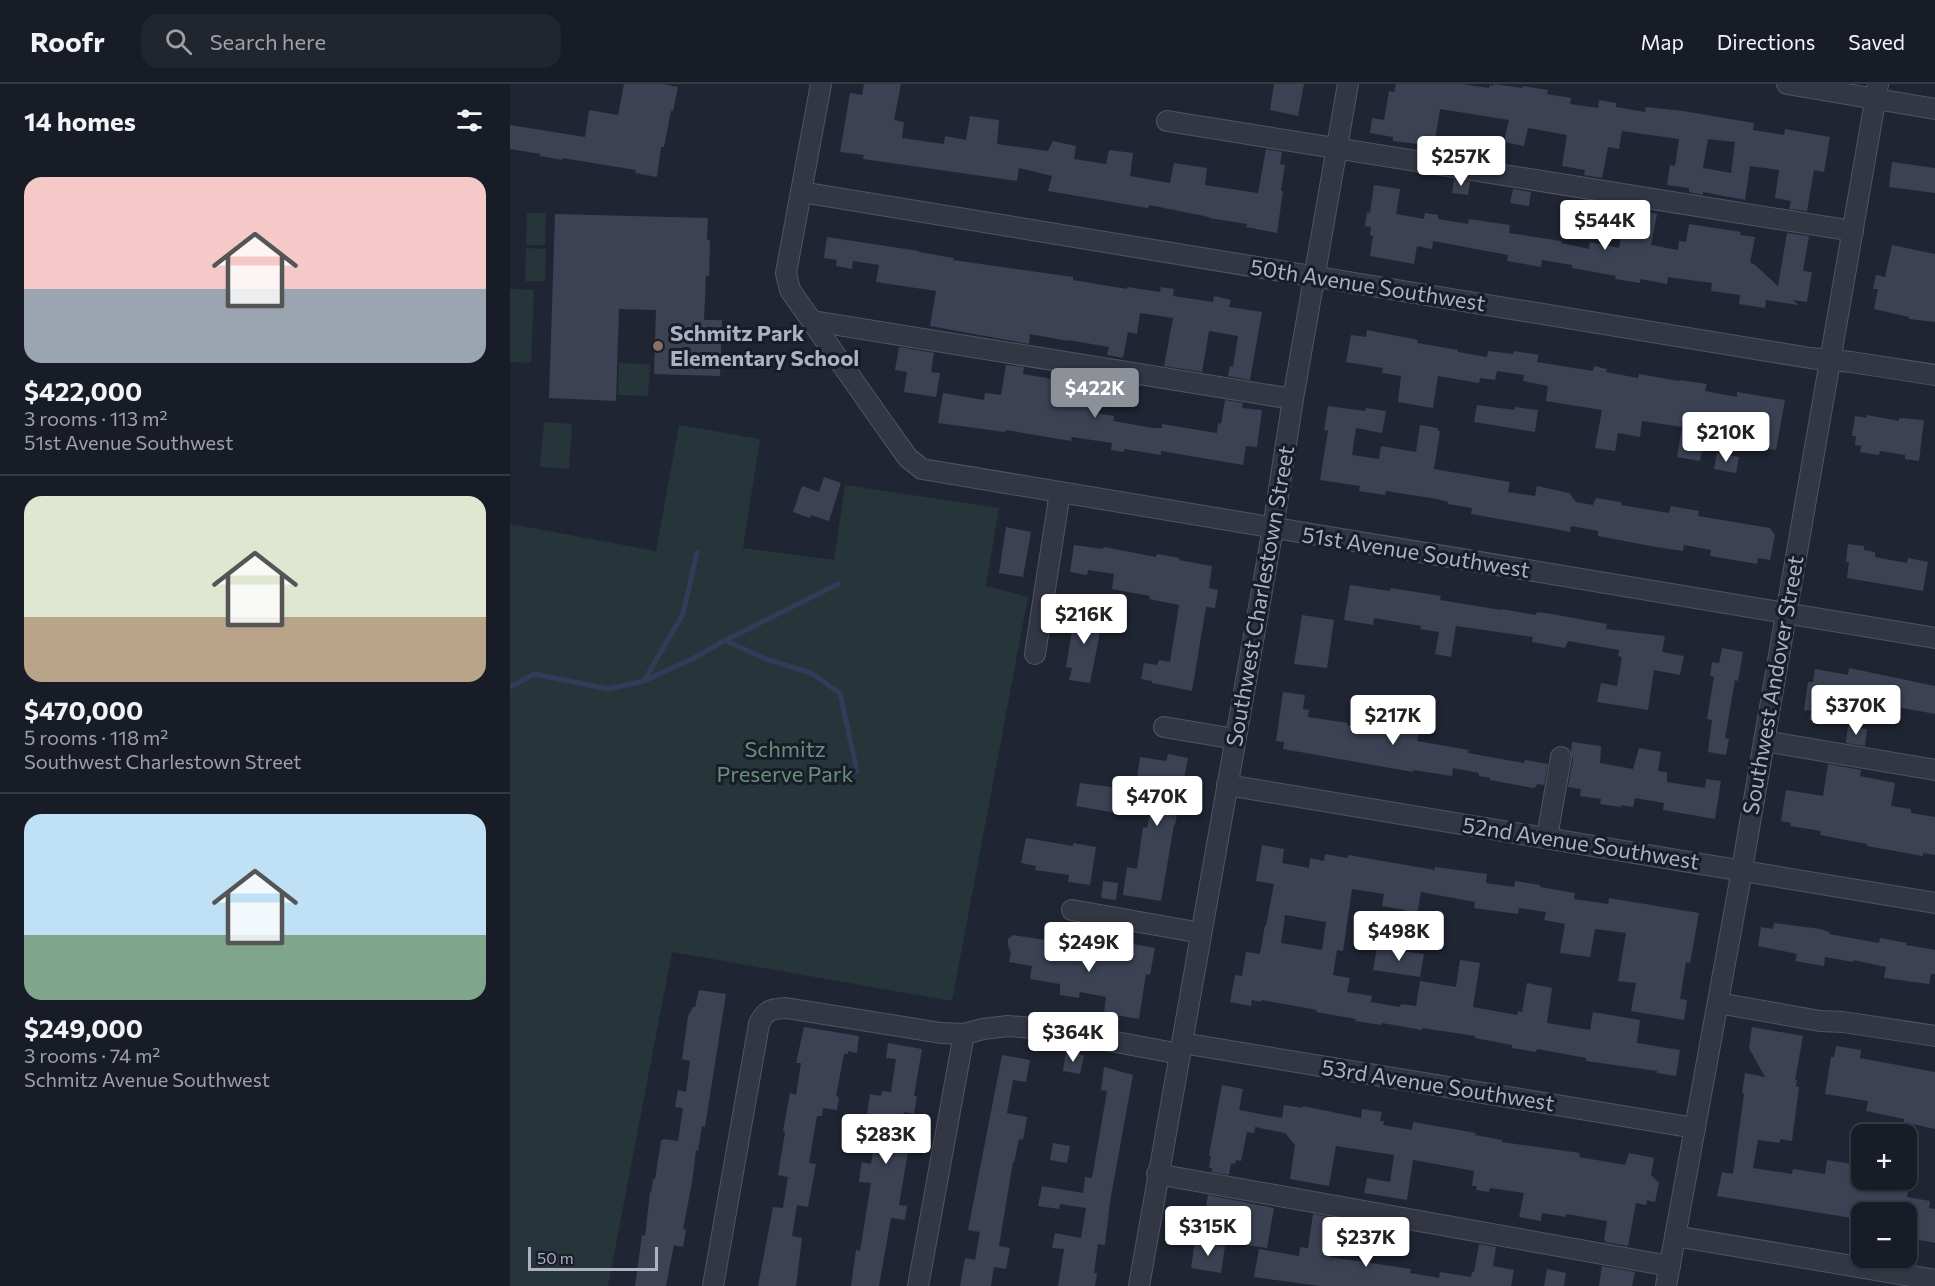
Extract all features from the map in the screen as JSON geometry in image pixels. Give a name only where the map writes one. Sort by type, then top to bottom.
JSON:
[{"type":"street","points":[[801,192],[821,84]]},
{"type":"street","name":"Southwest Charlestown Street","points":[[1139,1286],[1273,528],[1348,84]]},
{"type":"street","points":[[1787,84],[1876,91],[1935,109]]},
{"type":"street","name":"Southwest Andover Street","points":[[1666,1286],[1742,869],[1876,91]]},
{"type":"street","points":[[1167,121],[1853,231]]},
{"type":"street","name":"51st Avenue Southwest","points":[[801,192],[786,273],[790,290],[883,423],[914,464],[922,469],[1935,638]]},
{"type":"street","name":"50th Avenue Southwest","points":[[801,192],[1810,358],[1935,375]]},
{"type":"street","points":[[813,321],[1293,399]]},
{"type":"street","points":[[1035,654],[1060,492]]},
{"type":"street","points":[[1164,727],[1235,739]]},
{"type":"street","points":[[1764,741],[1935,770]]},
{"type":"street","points":[[1547,837],[1561,757]]},
{"type":"street","name":"52nd Avenue Southwest","points":[[1227,785],[1742,869],[1935,903]]},
{"type":"street","points":[[1072,910],[1201,933]]},
{"type":"street","points":[[1718,1003],[1820,1021],[1843,1022],[1935,1036]]},
{"type":"street","name":"53rd Avenue Southwest","points":[[713,1286],[759,1024],[762,1015],[769,1009],[786,1008],[941,1033],[964,1034],[1008,1026],[1046,1029],[1695,1128]]},
{"type":"street","points":[[918,1286],[964,1034]]},
{"type":"street","points":[[1158,1174],[1670,1266]]},
{"type":"street","points":[[1675,1236],[1935,1280]]},
{"type":"green space","points":[[527,213],[546,213],[545,245],[526,245]]},
{"type":"green space","points":[[526,248],[546,249],[545,281],[525,281]]},
{"type":"green space","points":[[510,289],[534,290],[531,363],[510,362]]},
{"type":"green space","points":[[619,363],[650,364],[648,396],[618,395]]},
{"type":"green space","points":[[544,422],[572,424],[569,469],[540,467]]},
{"type":"green space","name":"Schmitz Preserve Park","points":[[679,425],[760,439],[743,548],[834,560],[845,485],[999,508],[986,586],[1028,597],[952,1001],[672,952],[608,1286],[510,1286],[510,524],[656,551]]},
{"type":"building","points":[[624,84],[663,84],[678,87],[664,147],[661,147],[657,177],[635,173],[636,170],[562,158],[562,160],[510,149],[510,125],[585,137],[589,110],[618,115]]},
{"type":"building","points":[[864,84],[901,84],[894,120],[904,122],[902,138],[944,144],[945,136],[966,140],[970,116],[999,120],[997,144],[1048,151],[1053,141],[1076,146],[1074,159],[1106,164],[1109,150],[1133,153],[1130,176],[1170,183],[1174,163],[1207,168],[1205,185],[1258,193],[1266,149],[1282,152],[1280,164],[1285,165],[1277,233],[1246,227],[1247,224],[1149,205],[1148,208],[1048,191],[1052,176],[1019,168],[1017,181],[863,159],[864,155],[840,152],[850,93],[862,95]]},
{"type":"building","points":[[1274,84],[1304,84],[1298,116],[1270,110]]},
{"type":"building","points":[[1396,84],[1461,84],[1489,88],[1493,84],[1523,88],[1523,86],[1548,90],[1547,94],[1571,98],[1570,104],[1598,108],[1599,100],[1616,103],[1616,107],[1645,112],[1646,107],[1754,123],[1753,130],[1784,135],[1785,129],[1830,137],[1824,172],[1814,170],[1807,211],[1789,209],[1791,201],[1775,198],[1779,170],[1750,166],[1745,200],[1703,192],[1703,195],[1689,192],[1689,188],[1667,185],[1670,165],[1675,166],[1679,139],[1622,131],[1619,149],[1608,147],[1602,178],[1584,175],[1585,170],[1562,166],[1567,135],[1528,128],[1524,146],[1504,142],[1509,120],[1440,109],[1434,146],[1393,141],[1393,137],[1370,133],[1372,118],[1384,120],[1389,91],[1394,92]],"holes":[[[1708,139],[1735,142],[1731,173],[1703,168]]]},
{"type":"building","points":[[1892,162],[1935,168],[1935,193],[1889,187]]},
{"type":"building","points":[[1454,179],[1470,182],[1468,195],[1452,193]]},
{"type":"building","points":[[1374,185],[1400,189],[1396,214],[1424,219],[1425,213],[1438,215],[1438,219],[1468,224],[1469,219],[1510,225],[1509,233],[1561,241],[1561,243],[1589,249],[1590,242],[1619,248],[1625,208],[1657,214],[1651,245],[1678,250],[1679,241],[1686,242],[1689,224],[1741,232],[1740,235],[1755,237],[1750,263],[1778,286],[1787,233],[1809,236],[1803,271],[1812,272],[1807,302],[1793,300],[1798,305],[1766,300],[1765,308],[1739,304],[1740,295],[1711,291],[1712,283],[1668,277],[1667,284],[1640,279],[1640,283],[1572,268],[1572,265],[1542,260],[1541,267],[1507,261],[1508,255],[1433,241],[1432,249],[1417,246],[1414,264],[1370,256],[1373,236],[1370,235],[1371,227],[1365,226],[1367,212],[1370,213]]},
{"type":"building","points":[[1513,189],[1531,192],[1529,206],[1510,203]]},
{"type":"building","points":[[1590,201],[1618,206],[1615,219],[1588,213]]},
{"type":"building","points":[[555,214],[708,218],[709,276],[706,276],[704,320],[722,320],[720,376],[654,374],[656,310],[619,309],[616,401],[549,398]]},
{"type":"building","points":[[827,237],[919,251],[954,258],[953,260],[1073,277],[1073,280],[1127,289],[1127,287],[1160,292],[1161,287],[1174,289],[1173,296],[1213,302],[1214,296],[1231,300],[1229,307],[1262,312],[1250,380],[1228,376],[1230,366],[1233,367],[1238,336],[1209,331],[1202,372],[1164,366],[1173,318],[1140,313],[1137,334],[1128,332],[1123,358],[1107,355],[1109,347],[1068,340],[1030,334],[1029,344],[930,326],[936,291],[876,282],[879,265],[853,261],[852,269],[836,266],[837,260],[824,258]]},
{"type":"building","points":[[1892,245],[1935,254],[1935,322],[1909,319],[1909,317],[1874,309],[1878,289],[1873,289],[1876,275],[1885,277]]},
{"type":"building","points":[[1367,330],[1487,357],[1488,351],[1513,354],[1514,351],[1539,355],[1537,362],[1593,371],[1594,366],[1607,369],[1606,372],[1638,378],[1639,374],[1707,384],[1705,391],[1737,397],[1737,392],[1785,400],[1776,450],[1738,444],[1741,425],[1707,419],[1700,461],[1677,457],[1682,427],[1642,421],[1640,437],[1618,433],[1615,451],[1595,448],[1602,410],[1546,401],[1548,386],[1523,381],[1524,375],[1497,371],[1495,380],[1480,378],[1479,383],[1438,376],[1433,408],[1398,402],[1401,376],[1382,373],[1383,368],[1346,362],[1351,335],[1366,337]]},
{"type":"building","points":[[899,347],[934,353],[931,372],[940,373],[936,397],[904,392],[907,372],[895,370]]},
{"type":"building","points":[[1006,365],[1024,367],[1023,374],[1082,384],[1084,377],[1100,380],[1094,413],[1114,416],[1113,421],[1153,428],[1162,428],[1162,424],[1217,433],[1225,400],[1243,403],[1242,408],[1262,410],[1257,447],[1246,446],[1243,465],[1161,451],[1161,455],[1124,449],[1124,452],[1111,450],[1112,443],[1072,437],[1071,441],[1006,430],[1005,432],[938,423],[943,393],[984,400],[985,393],[1001,395]]},
{"type":"building","points":[[1477,405],[1514,410],[1515,407],[1538,410],[1535,432],[1474,422]]},
{"type":"building","points":[[1328,406],[1365,411],[1366,408],[1386,411],[1382,433],[1356,428],[1352,455],[1379,459],[1381,446],[1416,452],[1420,425],[1438,428],[1440,431],[1434,469],[1510,482],[1508,492],[1535,496],[1537,486],[1569,493],[1576,502],[1593,505],[1596,498],[1621,502],[1621,505],[1669,513],[1671,506],[1699,511],[1698,516],[1770,528],[1775,535],[1770,560],[1758,558],[1757,564],[1710,556],[1711,550],[1684,545],[1683,551],[1656,547],[1598,536],[1598,531],[1571,526],[1570,532],[1471,514],[1472,508],[1448,504],[1448,502],[1437,499],[1386,491],[1385,495],[1359,491],[1360,486],[1320,480],[1328,431],[1324,430]]},
{"type":"building","points":[[1867,415],[1899,421],[1899,418],[1924,420],[1919,461],[1905,459],[1905,455],[1880,451],[1879,455],[1860,452],[1861,446],[1855,445],[1856,436],[1852,436],[1855,416],[1866,418]]},
{"type":"building","points":[[1717,453],[1739,457],[1736,473],[1714,469]]},
{"type":"building","points":[[824,477],[841,483],[829,521],[793,512],[802,486],[819,492]]},
{"type":"building","points":[[1006,527],[1031,532],[1023,577],[999,573]]},
{"type":"building","points":[[1848,544],[1864,546],[1864,550],[1875,552],[1875,557],[1907,563],[1908,558],[1928,562],[1923,591],[1847,578]]},
{"type":"building","points":[[1074,545],[1103,549],[1104,547],[1156,557],[1157,554],[1212,566],[1209,588],[1218,590],[1215,608],[1206,607],[1192,691],[1141,679],[1144,663],[1157,665],[1159,660],[1170,662],[1179,605],[1149,599],[1150,596],[1112,589],[1114,574],[1088,570],[1087,575],[1070,572]]},
{"type":"building","points":[[1350,585],[1390,591],[1391,588],[1441,596],[1440,600],[1536,615],[1537,612],[1552,614],[1607,624],[1606,629],[1665,636],[1662,652],[1684,656],[1680,675],[1654,670],[1648,710],[1597,702],[1601,683],[1617,686],[1622,657],[1618,656],[1619,650],[1568,641],[1565,648],[1532,642],[1533,637],[1456,626],[1451,657],[1435,654],[1439,632],[1420,629],[1421,626],[1374,618],[1373,625],[1344,620]]},
{"type":"building","points":[[1082,608],[1104,612],[1090,683],[1069,680],[1072,668],[1066,667],[1074,619],[1080,620]]},
{"type":"building","points":[[1302,615],[1334,620],[1327,668],[1294,664]]},
{"type":"building","points":[[1722,648],[1743,652],[1738,681],[1735,680],[1725,738],[1729,739],[1726,755],[1708,752],[1712,720],[1707,719],[1714,677],[1710,676],[1712,662],[1719,663]]},
{"type":"building","points":[[1849,668],[1935,686],[1935,714],[1832,695],[1827,723],[1809,720],[1811,711],[1804,710],[1808,682],[1813,682],[1815,669],[1848,675]]},
{"type":"building","points":[[1283,692],[1305,695],[1303,709],[1309,710],[1308,717],[1348,723],[1347,725],[1379,731],[1383,705],[1414,710],[1410,732],[1419,733],[1417,741],[1524,763],[1525,760],[1548,764],[1544,785],[1537,784],[1533,788],[1490,780],[1490,778],[1479,776],[1479,773],[1453,768],[1452,776],[1413,770],[1413,772],[1283,749],[1284,742],[1276,741]]},
{"type":"building","points":[[1848,726],[1867,729],[1865,746],[1846,743]]},
{"type":"building","points":[[1572,742],[1601,746],[1600,763],[1633,769],[1639,748],[1661,752],[1658,771],[1667,772],[1667,782],[1705,788],[1706,779],[1721,781],[1715,819],[1663,810],[1664,803],[1635,798],[1633,807],[1621,805],[1621,807],[1600,804],[1601,799],[1580,796],[1581,789],[1568,787],[1573,759]]},
{"type":"building","points":[[1168,754],[1188,758],[1161,901],[1123,895],[1127,867],[1137,869],[1143,827],[1147,828],[1156,781],[1137,778],[1140,757],[1166,761]]},
{"type":"building","points":[[1828,764],[1861,770],[1860,776],[1895,783],[1891,806],[1911,809],[1911,813],[1935,817],[1935,855],[1923,853],[1923,856],[1867,846],[1867,844],[1820,835],[1821,831],[1790,826],[1791,823],[1781,821],[1786,790],[1823,796]]},
{"type":"building","points":[[1080,783],[1120,788],[1116,813],[1076,806]]},
{"type":"building","points":[[1026,838],[1073,846],[1073,843],[1096,847],[1090,885],[1068,882],[1069,875],[1035,870],[1036,866],[1021,863]]},
{"type":"building","points":[[1262,845],[1284,849],[1282,863],[1309,868],[1310,858],[1324,861],[1325,854],[1347,858],[1348,855],[1435,870],[1435,867],[1487,874],[1486,883],[1514,887],[1515,881],[1540,885],[1540,887],[1575,893],[1574,899],[1608,904],[1609,898],[1699,913],[1690,963],[1686,962],[1680,999],[1687,1000],[1684,1020],[1631,1011],[1636,983],[1618,981],[1626,933],[1595,929],[1590,957],[1560,953],[1565,924],[1544,920],[1546,912],[1519,908],[1518,914],[1474,908],[1475,902],[1421,892],[1416,921],[1403,919],[1404,910],[1382,906],[1384,894],[1352,889],[1343,951],[1337,950],[1333,975],[1350,978],[1347,992],[1372,996],[1371,1002],[1400,1007],[1401,1004],[1416,1006],[1420,981],[1456,987],[1460,960],[1480,963],[1473,1007],[1517,1015],[1518,1011],[1522,1012],[1527,983],[1552,988],[1547,1023],[1590,1030],[1593,1012],[1640,1020],[1637,1043],[1680,1050],[1676,1076],[1657,1073],[1657,1071],[1586,1061],[1586,1058],[1537,1049],[1536,1052],[1512,1048],[1512,1045],[1475,1038],[1475,1036],[1355,1021],[1356,1019],[1316,1012],[1317,1010],[1261,1000],[1261,1002],[1252,1000],[1251,1006],[1230,1002],[1235,975],[1242,976],[1246,952],[1260,954],[1274,884],[1256,881]],"holes":[[[1285,915],[1326,922],[1322,950],[1281,943]]]},
{"type":"building","points":[[1103,881],[1118,883],[1116,900],[1101,898]]},
{"type":"building","points":[[1774,923],[1821,929],[1829,934],[1879,943],[1880,938],[1935,950],[1935,974],[1931,974],[1929,984],[1884,978],[1886,967],[1853,960],[1853,962],[1825,957],[1824,966],[1795,961],[1797,954],[1758,946],[1761,927],[1773,929]]},
{"type":"building","points":[[1013,935],[1046,940],[1045,948],[1101,957],[1101,955],[1125,958],[1127,943],[1155,948],[1150,975],[1146,974],[1139,1019],[1104,1013],[1106,997],[1080,992],[1079,998],[1060,995],[1060,984],[1030,979],[1032,966],[1009,962],[1011,954],[1008,939]]},
{"type":"building","points":[[1377,948],[1424,954],[1420,977],[1373,970]]},
{"type":"building","points":[[699,990],[726,994],[705,1127],[702,1126],[698,1151],[696,1150],[683,1229],[686,1230],[683,1247],[674,1245],[666,1286],[635,1286],[642,1235],[645,1236],[650,1192],[653,1179],[655,1179],[661,1141],[663,1139],[678,1141],[683,1108],[675,1107],[678,1090],[686,1092],[690,1061],[682,1059],[688,1016],[695,1007]]},
{"type":"building","points":[[804,1027],[859,1036],[857,1053],[848,1051],[848,1054],[844,1054],[836,1096],[839,1097],[837,1110],[823,1108],[822,1116],[817,1116],[809,1163],[816,1164],[808,1207],[797,1205],[792,1236],[802,1238],[796,1286],[758,1286],[773,1207],[783,1208],[788,1177],[778,1175],[785,1132],[783,1131],[790,1093],[796,1095],[801,1063],[796,1063]]},
{"type":"building","points":[[1752,1027],[1803,1036],[1795,1080],[1797,1080],[1796,1087],[1799,1087],[1792,1141],[1780,1139],[1780,1143],[1758,1140],[1753,1168],[1792,1174],[1793,1169],[1825,1174],[1827,1160],[1851,1164],[1851,1190],[1908,1190],[1907,1197],[1930,1201],[1929,1208],[1935,1209],[1935,1243],[1917,1240],[1917,1202],[1851,1202],[1851,1218],[1717,1196],[1722,1172],[1733,1174],[1745,1073],[1765,1077],[1749,1048]]},
{"type":"building","points":[[888,1043],[922,1049],[914,1096],[917,1096],[914,1114],[904,1112],[899,1144],[909,1146],[899,1205],[907,1206],[905,1220],[891,1218],[879,1286],[851,1286],[856,1250],[860,1251],[871,1183],[859,1182],[861,1166],[862,1162],[871,1164],[878,1116],[867,1115],[870,1094],[881,1096],[882,1091],[891,1092],[896,1059],[886,1058]]},
{"type":"building","points":[[1836,1046],[1861,1050],[1860,1058],[1935,1072],[1935,1129],[1904,1122],[1904,1119],[1866,1111],[1868,1101],[1825,1094],[1831,1057],[1834,1057]]},
{"type":"building","points":[[1066,1052],[1084,1055],[1080,1074],[1063,1071]]},
{"type":"building","points":[[1002,1055],[1030,1060],[1026,1082],[1013,1080],[1007,1113],[1027,1117],[1023,1140],[1019,1139],[1013,1162],[999,1246],[1010,1248],[1006,1269],[994,1267],[991,1286],[960,1286],[965,1258],[975,1260],[980,1232],[968,1230]]},
{"type":"building","points":[[1104,1067],[1133,1075],[1110,1202],[1105,1245],[1098,1244],[1094,1273],[1097,1273],[1095,1286],[1058,1286],[1064,1249],[1052,1248],[1055,1233],[1081,1238],[1086,1208],[1060,1204],[1059,1209],[1038,1206],[1042,1186],[1083,1193],[1085,1177],[1092,1178],[1107,1091],[1101,1090]]},
{"type":"building","points":[[1222,1085],[1243,1089],[1239,1110],[1282,1118],[1284,1105],[1302,1108],[1303,1106],[1361,1118],[1362,1109],[1382,1112],[1380,1121],[1384,1121],[1383,1125],[1412,1130],[1413,1122],[1476,1133],[1475,1135],[1502,1140],[1502,1142],[1580,1153],[1579,1157],[1625,1165],[1629,1153],[1654,1158],[1651,1175],[1659,1183],[1655,1202],[1647,1200],[1646,1205],[1636,1203],[1628,1246],[1606,1242],[1604,1240],[1607,1221],[1566,1214],[1566,1217],[1542,1213],[1541,1221],[1519,1217],[1524,1193],[1490,1188],[1489,1192],[1476,1190],[1477,1186],[1472,1186],[1474,1171],[1413,1160],[1407,1200],[1364,1193],[1367,1178],[1390,1182],[1394,1155],[1336,1146],[1329,1186],[1290,1179],[1295,1145],[1285,1133],[1255,1127],[1254,1133],[1247,1132],[1241,1161],[1236,1160],[1235,1164],[1231,1163],[1229,1175],[1212,1172],[1212,1168],[1209,1168],[1211,1156],[1209,1155]]},
{"type":"building","points":[[1053,1143],[1070,1146],[1067,1163],[1050,1160]]},
{"type":"building","points":[[1208,1195],[1274,1208],[1267,1248],[1217,1241],[1220,1218],[1208,1216],[1205,1212]]},
{"type":"building","points":[[1313,1214],[1329,1217],[1324,1251],[1331,1252],[1330,1257],[1411,1269],[1410,1273],[1439,1278],[1440,1272],[1471,1277],[1479,1244],[1496,1247],[1493,1266],[1514,1270],[1511,1286],[1320,1286],[1254,1277],[1259,1249],[1299,1256],[1300,1247],[1308,1248]]},
{"type":"building","points":[[1195,1241],[1225,1246],[1221,1273],[1191,1268]]},
{"type":"building","points":[[1602,1266],[1635,1272],[1632,1286],[1599,1286]]},
{"type":"building","points":[[1547,1269],[1566,1273],[1564,1286],[1544,1286]]},
{"type":"waterway","points":[[645,679],[683,614],[697,552]]},
{"type":"waterway","points":[[510,687],[534,674],[608,689],[644,681],[838,584]]},
{"type":"waterway","points":[[726,641],[766,659],[811,673],[840,693],[857,771]]},
{"type":"place","name":"Schmitz Park Elementary School","points":[[658,346]]}]
